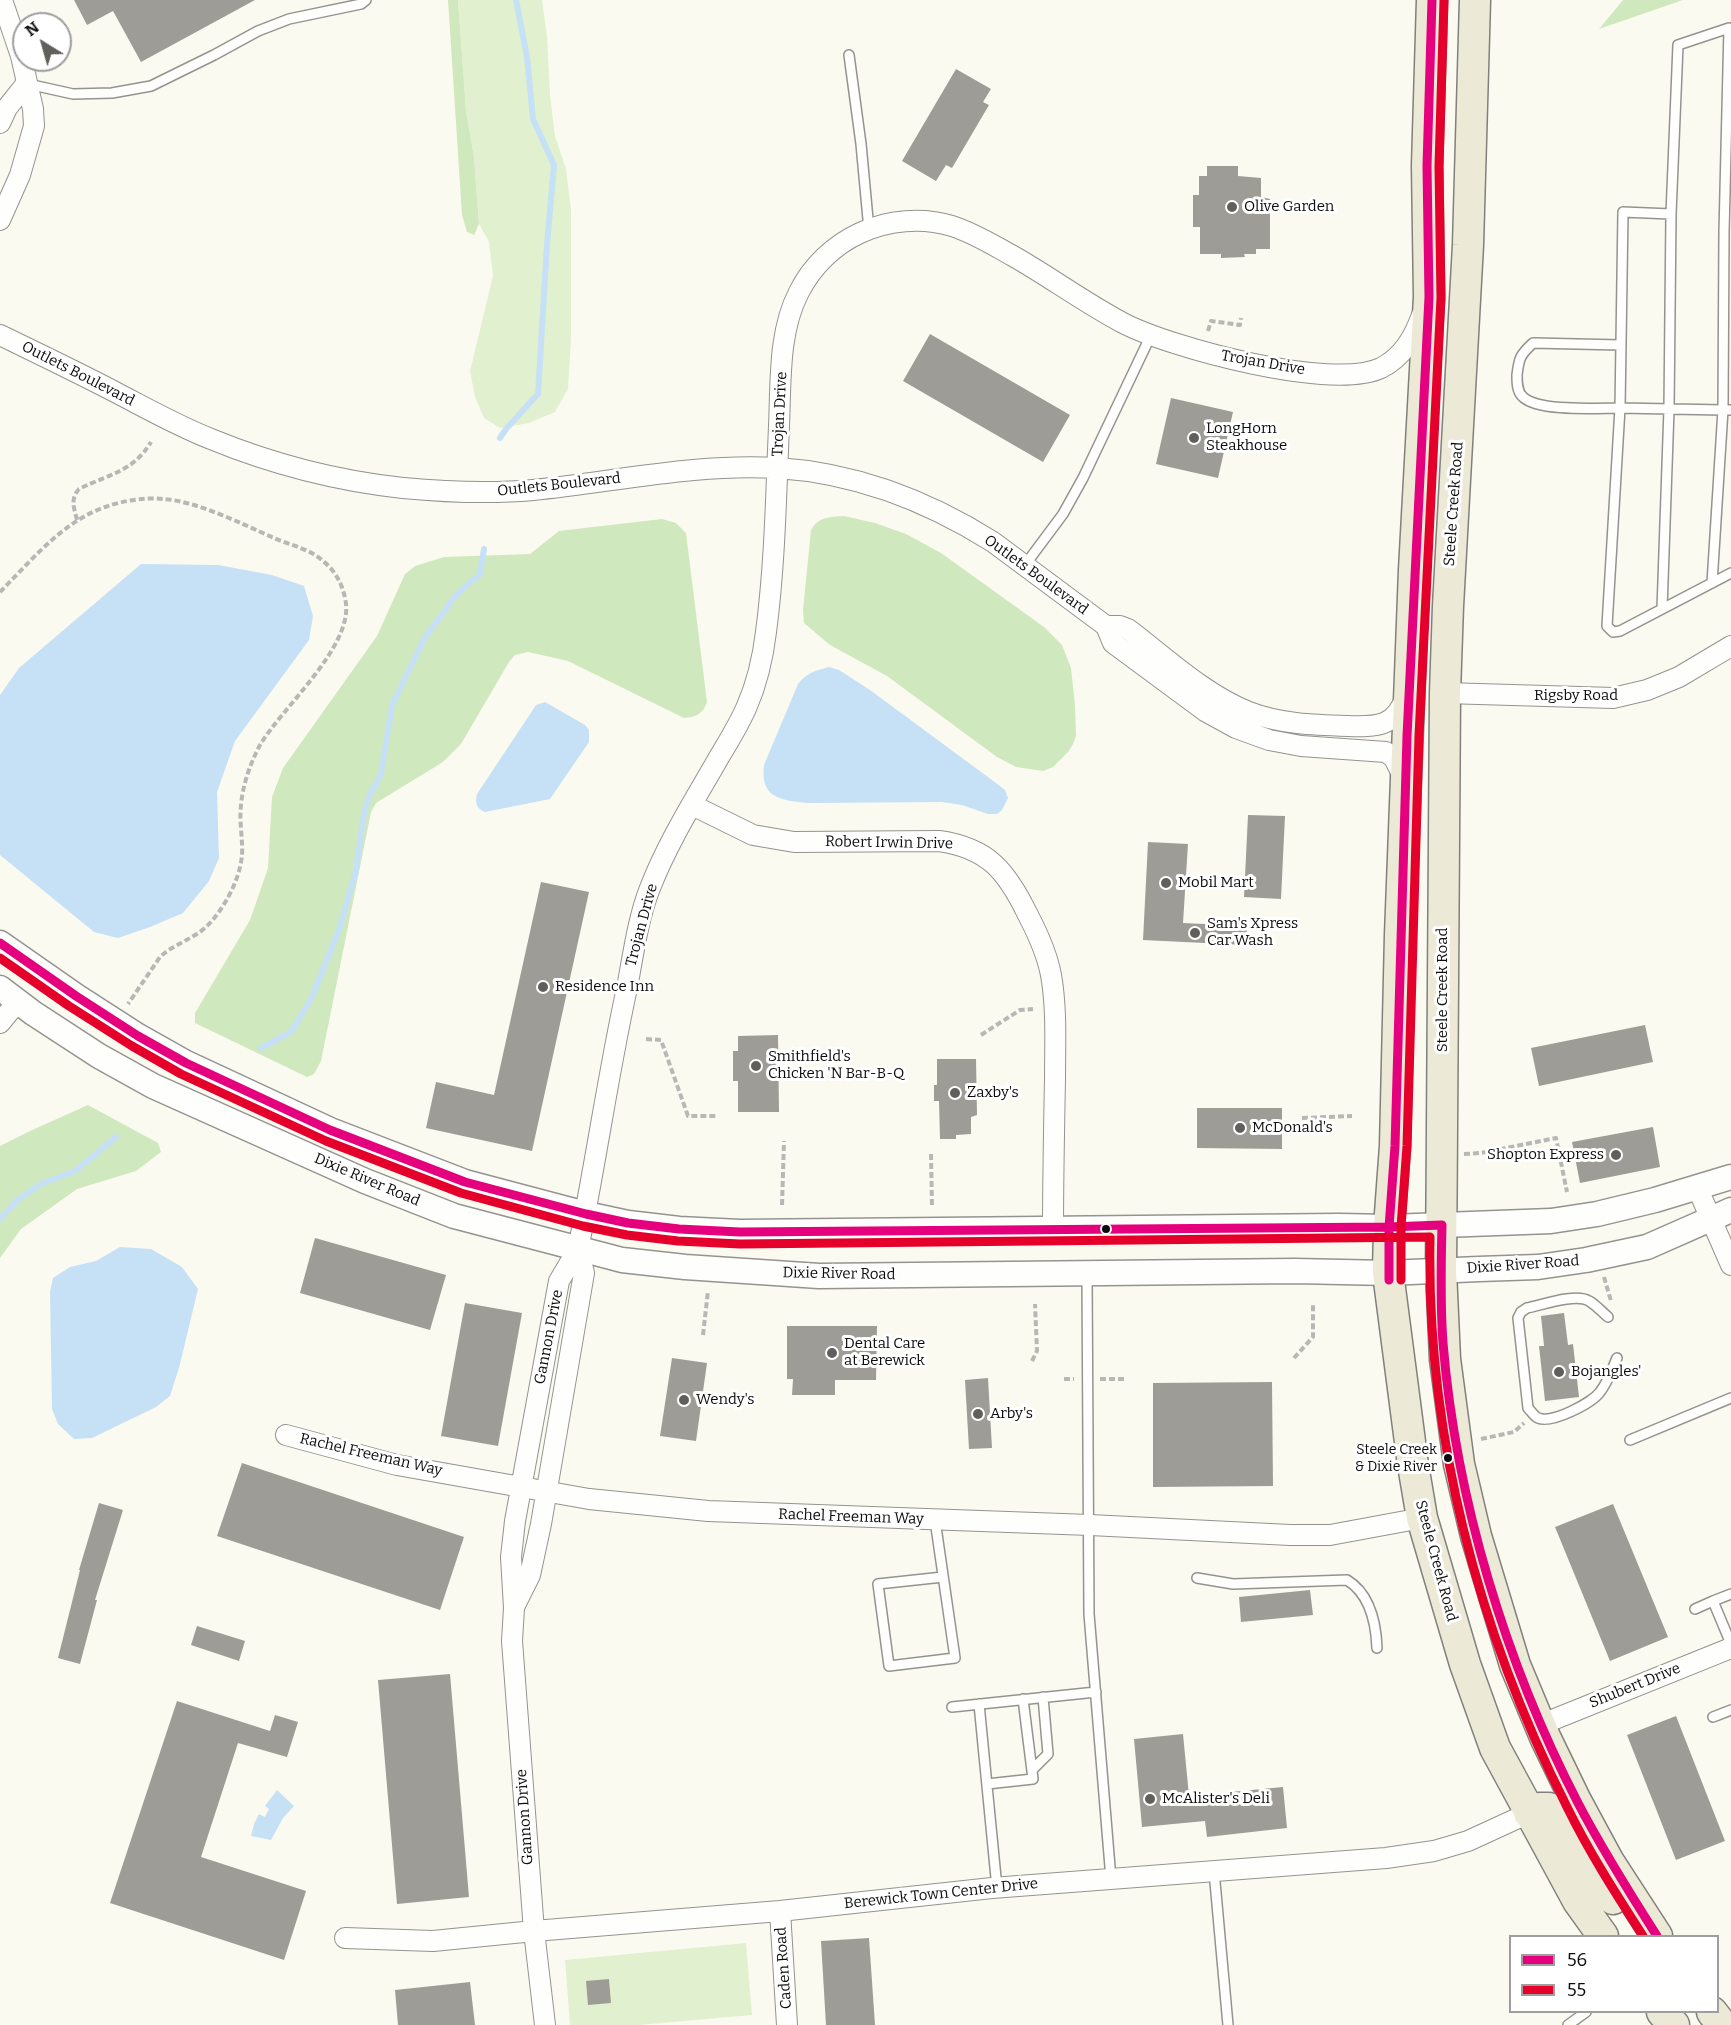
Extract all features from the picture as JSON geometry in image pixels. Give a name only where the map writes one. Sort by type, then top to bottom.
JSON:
[{"type":"main road","name":"Steele Creek Road","points":[[1432,0],[1427,166],[1429,297],[1409,686],[1395,1146],[1388,1273],[1422,1518],[1468,1673],[1495,1748],[1578,1901],[1602,1935]]},
{"type":"main road","name":"Steele Creek Road","points":[[1475,0],[1468,244],[1445,693],[1441,1271],[1444,1359],[1459,1464],[1476,1536],[1515,1665],[1575,1799],[1610,1862],[1656,1935]]},
{"type":"main road","points":[[1414,570],[1430,587],[1431,686],[1436,692],[1445,693]]},
{"type":"main road","points":[[1529,1813],[1539,1808],[1549,1808],[1557,1815],[1580,1855],[1604,1888],[1646,1935]]},
{"type":"main road","points":[[1663,2013],[1674,2025]]},
{"type":"main road","points":[[1713,2013],[1722,2025]]},
{"type":"street","points":[[0,220],[20,175],[34,126],[33,109],[21,56],[2,0]]},
{"type":"street","points":[[0,123],[7,108],[26,84]]},
{"type":"street","name":"Trojan Drive","points":[[582,1232],[621,1014],[649,891],[676,833],[745,711],[757,677],[766,632],[785,336],[799,291],[822,260],[847,240],[869,230],[889,224],[919,221],[939,223],[959,228],[983,239],[1125,324],[1151,335],[1249,363],[1320,373],[1349,374],[1368,372],[1383,367],[1406,348],[1415,334],[1429,297]]},
{"type":"street","name":"Outlets Boulevard","points":[[0,335],[158,415],[211,439],[312,472],[364,483],[413,489],[490,492],[532,490],[700,469],[777,468],[824,474],[873,485],[965,525],[993,542],[1106,626],[1113,643],[1219,719],[1269,740],[1301,746],[1386,752],[1399,766],[1405,782]]},
{"type":"street","name":"Outlets Boulevard","points":[[1106,626],[1120,626],[1128,629],[1210,691],[1234,705],[1280,721],[1308,725],[1377,726],[1387,723],[1399,711],[1409,686]]},
{"type":"street","name":"Rigsby Road","points":[[1445,693],[1613,698],[1647,690],[1679,677],[1731,646]]},
{"type":"street","name":"Robert Irwin Drive","points":[[692,805],[753,835],[794,842],[939,841],[974,850],[999,867],[1010,880],[1031,921],[1051,974],[1055,1032],[1053,1230]]},
{"type":"street","name":"Dixie River Road","points":[[0,943],[76,996],[186,1063],[330,1130],[465,1182],[582,1232],[622,1260],[685,1267],[819,1276],[1441,1271],[1538,1267],[1586,1260],[1647,1247],[1721,1215]]},
{"type":"street","points":[[0,1023],[9,995]]},
{"type":"street","name":"Dixie River Road","points":[[9,995],[99,1056],[153,1086],[365,1181],[454,1216],[582,1232],[638,1224],[740,1232],[1389,1227],[1551,1221],[1655,1200],[1731,1177]]},
{"type":"street","points":[[1697,1187],[1721,1215],[1731,1265]]},
{"type":"street","name":"Gannon Drive","points":[[545,2025],[534,1931],[513,1651],[514,1608],[511,1557],[521,1486],[559,1281],[582,1232]]},
{"type":"street","name":"Gannon Drive","points":[[514,1608],[530,1575],[547,1491],[584,1273],[582,1232]]},
{"type":"street","name":"Rachel Freeman Way","points":[[286,1435],[397,1465],[589,1499],[708,1511],[1302,1535],[1330,1535],[1422,1518]]},
{"type":"street","name":"Shubert Drive","points":[[1540,1725],[1731,1648]]},
{"type":"street","name":"Berewick Town Center Drive","points":[[345,1938],[433,1941],[780,1911],[997,1888],[1386,1858],[1434,1851],[1467,1841],[1529,1813]]},
{"type":"street","name":"Caden Road","points":[[780,1911],[787,2025]]},
{"type":"lane","points":[[26,84],[73,94],[112,93],[151,86],[258,31],[288,19],[361,4],[366,0]]},
{"type":"lane","points":[[1662,609],[1669,409],[1671,214],[1678,45],[1729,27],[1724,232],[1727,410],[1712,583]]},
{"type":"lane","points":[[849,55],[860,134],[869,230]]},
{"type":"lane","points":[[1671,214],[1623,212],[1620,408],[1607,626],[1613,632],[1620,631],[1731,573]]},
{"type":"lane","points":[[1025,565],[1063,514],[1083,478],[1151,335]]},
{"type":"lane","points":[[1621,345],[1533,343],[1519,358],[1516,383],[1520,395],[1532,403],[1558,407],[1727,410]]},
{"type":"lane","points":[[1087,1273],[1089,1614],[1111,1879]]},
{"type":"lane","points":[[1608,1317],[1590,1301],[1583,1298],[1536,1306],[1521,1312],[1518,1318],[1527,1404],[1536,1417],[1546,1418],[1582,1407],[1593,1400],[1606,1382],[1617,1358]]},
{"type":"lane","points":[[1630,1440],[1731,1398]]},
{"type":"lane","points":[[935,1520],[955,1658],[889,1666],[878,1584],[943,1577]]},
{"type":"lane","points":[[1197,1578],[1233,1584],[1347,1580],[1357,1586],[1366,1600],[1376,1629],[1377,1648]]},
{"type":"lane","points":[[1695,1609],[1731,1594]]},
{"type":"lane","points":[[1713,1601],[1731,1644]]},
{"type":"lane","points":[[952,1707],[1096,1692]]},
{"type":"lane","points":[[1032,1770],[1048,1754],[1043,1697]]},
{"type":"lane","points":[[987,1784],[1033,1779],[1023,1699]]},
{"type":"lane","points":[[979,1704],[997,1888]]},
{"type":"lane","points":[[1713,1717],[1731,1710]]},
{"type":"lane","points":[[1214,1871],[1228,2025]]},
{"type":"lane","points":[[1568,2025],[1585,2013]]},
{"type":"path","points":[[1208,332],[1211,321],[1240,325],[1241,318]]},
{"type":"path","points":[[77,520],[73,501],[80,489],[134,464],[151,442]]},
{"type":"path","points":[[0,592],[77,520],[119,502],[148,499],[178,501],[201,508],[313,554],[323,561],[342,587],[346,608],[342,633],[336,645],[271,729],[250,766],[243,790],[241,808],[242,855],[233,886],[210,923],[191,938],[165,952],[128,1004]]},
{"type":"path","points":[[981,1035],[1020,1010],[1033,1009]]},
{"type":"path","points":[[646,1039],[661,1040],[688,1116],[716,1116]]},
{"type":"path","points":[[1302,1118],[1352,1116]]},
{"type":"path","points":[[1463,1154],[1556,1138],[1567,1192]]},
{"type":"path","points":[[782,1205],[784,1141]]},
{"type":"path","points":[[931,1154],[932,1205]]},
{"type":"path","points":[[1604,1277],[1612,1304]]},
{"type":"path","points":[[703,1335],[708,1291]]},
{"type":"path","points":[[1294,1358],[1313,1337],[1313,1303]]},
{"type":"path","points":[[1032,1361],[1037,1351],[1035,1304]]},
{"type":"path","points":[[1064,1379],[1074,1379]]},
{"type":"path","points":[[1099,1379],[1126,1379]]},
{"type":"path","points":[[1481,1439],[1514,1432],[1533,1414]]},
{"type":"green space","points":[[448,0],[458,0],[466,111],[474,157],[479,224],[474,235],[467,232],[462,215]]},
{"type":"green space","points":[[458,0],[542,0],[555,136],[566,169],[571,210],[571,340],[568,389],[555,412],[529,423],[500,428],[484,418],[475,397],[470,371],[493,276],[489,242],[479,224],[474,157],[466,111]]},
{"type":"green space","points":[[1623,0],[1683,0],[1599,29]]},
{"type":"green space","points":[[844,516],[875,523],[906,534],[941,553],[1044,627],[1062,645],[1071,668],[1076,736],[1068,752],[1053,767],[1043,771],[1016,767],[997,757],[887,676],[830,645],[804,623],[803,610],[811,530],[821,520]]},
{"type":"green space","points":[[662,519],[676,523],[686,533],[707,702],[701,712],[684,718],[568,661],[528,652],[515,655],[461,744],[443,762],[376,803],[371,812],[321,1061],[314,1074],[307,1077],[195,1023],[195,1013],[250,920],[268,868],[272,797],[283,768],[377,636],[405,574],[415,566],[444,557],[530,554],[559,531]]},
{"type":"green space","points":[[88,1105],[158,1143],[161,1152],[136,1171],[77,1189],[21,1229],[0,1258],[0,1146]]},
{"type":"green space","points":[[746,1943],[752,2015],[639,2025],[570,2025],[565,1960]]},
{"type":"water","points":[[141,564],[218,565],[272,575],[304,586],[313,616],[309,640],[235,741],[217,792],[219,858],[209,881],[183,913],[118,938],[94,932],[0,855],[0,695],[19,668]]},
{"type":"water","points":[[829,667],[839,670],[870,690],[1005,790],[1008,798],[1002,810],[997,814],[988,814],[962,805],[942,802],[807,803],[780,798],[769,791],[765,784],[764,765],[798,684],[808,675]]},
{"type":"water","points":[[545,702],[585,725],[589,730],[589,742],[550,799],[485,812],[477,805],[477,794],[536,705]]},
{"type":"water","points":[[120,1247],[151,1249],[182,1267],[198,1289],[170,1396],[156,1407],[92,1438],[74,1439],[58,1424],[52,1409],[50,1292],[53,1278],[70,1267],[96,1261]]},
{"type":"water","points":[[277,1790],[294,1806],[283,1818],[271,1840],[251,1836],[259,1814],[265,1817],[269,1809],[265,1806]]},
{"type":"building","points":[[74,0],[255,0],[141,62],[113,11],[87,25]]},
{"type":"building","points":[[956,69],[991,89],[983,102],[989,105],[952,168],[946,165],[936,181],[902,161]]},
{"type":"building","name":"Olive Garden","points":[[1207,166],[1238,166],[1238,176],[1261,178],[1261,197],[1270,199],[1270,249],[1256,249],[1256,254],[1244,254],[1245,257],[1221,258],[1221,254],[1200,254],[1200,227],[1193,227],[1193,195],[1199,195],[1199,176],[1207,176]]},
{"type":"building","points":[[930,334],[1070,415],[1043,462],[903,381]]},
{"type":"building","name":"LongHorn Steakhouse","points":[[1171,398],[1233,412],[1218,478],[1156,464]]},
{"type":"building","points":[[1248,815],[1285,816],[1281,899],[1244,897]]},
{"type":"building","name":"Mobil Mart","points":[[1148,842],[1188,844],[1183,923],[1247,926],[1246,945],[1143,940]]},
{"type":"building","name":"Residence Inn","points":[[541,882],[589,892],[532,1151],[426,1128],[436,1082],[494,1095]]},
{"type":"building","points":[[1645,1025],[1653,1062],[1539,1086],[1531,1048]]},
{"type":"building","name":"Smithfield's Chicken 'N Bar-B-Q","points":[[778,1035],[779,1112],[738,1112],[738,1081],[733,1081],[733,1051],[738,1051],[738,1036]]},
{"type":"building","name":"Zaxby's","points":[[937,1059],[976,1059],[977,1115],[971,1117],[971,1134],[956,1135],[956,1139],[940,1139],[939,1101],[934,1101],[934,1085],[937,1085]]},
{"type":"building","name":"McDonald's","points":[[1197,1108],[1282,1108],[1282,1149],[1197,1148]]},
{"type":"building","name":"Shopton Express","points":[[1653,1127],[1660,1167],[1580,1183],[1572,1142]]},
{"type":"building","points":[[315,1238],[446,1275],[430,1330],[300,1293]]},
{"type":"building","points":[[465,1303],[522,1313],[498,1446],[441,1436]]},
{"type":"building","name":"Bojangles'","points":[[1564,1313],[1568,1345],[1573,1344],[1579,1397],[1545,1401],[1539,1346],[1544,1346],[1541,1316]]},
{"type":"building","name":"Dental Care at Berewick","points":[[787,1326],[877,1326],[876,1380],[835,1380],[835,1395],[792,1395],[793,1379],[787,1379]]},
{"type":"building","name":"Wendy's","points":[[672,1358],[707,1363],[696,1441],[660,1436]]},
{"type":"building","name":"Arby's","points":[[988,1378],[992,1448],[969,1449],[965,1380]]},
{"type":"building","points":[[1272,1382],[1273,1486],[1153,1487],[1153,1383]]},
{"type":"building","points":[[242,1463],[464,1537],[440,1610],[217,1536]]},
{"type":"building","points":[[99,1503],[123,1510],[95,1600],[97,1600],[80,1664],[58,1658],[79,1570]]},
{"type":"building","points":[[1613,1504],[1668,1637],[1610,1661],[1555,1527]]},
{"type":"building","points":[[1310,1590],[1313,1615],[1241,1622],[1239,1597]]},
{"type":"building","points":[[197,1626],[245,1641],[239,1661],[191,1645]]},
{"type":"building","points":[[450,1674],[469,1897],[397,1904],[378,1680]]},
{"type":"building","points":[[177,1701],[270,1731],[275,1715],[298,1722],[287,1757],[238,1743],[201,1857],[306,1891],[284,1960],[110,1903]]},
{"type":"building","points":[[1676,1716],[1725,1841],[1676,1860],[1627,1735]]},
{"type":"building","points":[[1183,1734],[1189,1796],[1283,1787],[1287,1828],[1207,1837],[1205,1821],[1142,1827],[1134,1739]]},
{"type":"building","points":[[869,1938],[875,2025],[826,2025],[821,1941]]},
{"type":"building","points":[[609,1979],[611,2003],[588,2005],[586,1981]]},
{"type":"building","points":[[470,1982],[475,2025],[398,2025],[395,1990]]},
{"type":"waterway","points":[[500,438],[538,394],[554,165],[533,119],[527,57],[516,0]]},
{"type":"waterway","points":[[261,1048],[291,1032],[311,999],[339,930],[356,870],[364,813],[369,796],[381,774],[392,705],[424,639],[457,594],[480,574],[484,549]]},
{"type":"waterway","points":[[0,1219],[17,1200],[41,1184],[75,1171],[116,1137]]},
{"type":"transit line","name":"56","points":[[1389,1280],[1407,736],[1429,297],[1427,166],[1432,0]]},
{"type":"transit line","name":"55","points":[[1401,1280],[1419,736],[1441,298],[1439,166],[1444,0]]},
{"type":"transit line","name":"56","points":[[0,943],[138,1036],[186,1063],[330,1130],[465,1182],[628,1223],[679,1229],[740,1232],[1442,1225],[1442,1328],[1450,1402],[1459,1462],[1488,1580],[1528,1695],[1552,1750],[1597,1837],[1656,1935]]},
{"type":"transit line","name":"55","points":[[0,958],[69,1006],[181,1074],[326,1141],[461,1193],[583,1226],[627,1235],[678,1241],[740,1244],[1430,1237],[1431,1311],[1437,1385],[1448,1458],[1483,1602],[1507,1672],[1535,1740],[1575,1824],[1642,1935]]},
{"type":"place","name":"Olive Garden","points":[[1232,207]]},
{"type":"place","name":"LongHorn Steakhouse","points":[[1194,438]]},
{"type":"place","name":"Mobil Mart","points":[[1166,883]]},
{"type":"place","name":"Sam's Xpress Car Wash","points":[[1195,933]]},
{"type":"place","name":"Residence Inn","points":[[543,987]]},
{"type":"place","name":"Smithfield's Chicken 'N Bar-B-Q","points":[[756,1066]]},
{"type":"place","name":"Zaxby's","points":[[955,1093]]},
{"type":"place","name":"McDonald's","points":[[1240,1128]]},
{"type":"place","name":"Shopton Express","points":[[1616,1155]]},
{"type":"place","name":"Dental Care at Berewick","points":[[832,1353]]},
{"type":"place","name":"Bojangles'","points":[[1559,1372]]},
{"type":"place","name":"Wendy's","points":[[684,1400]]},
{"type":"place","name":"Arby's","points":[[978,1414]]},
{"type":"place","name":"Steele Creek & Dixie River","points":[[1448,1458]]},
{"type":"place","name":"McAlister's Deli","points":[[1150,1799]]}]
